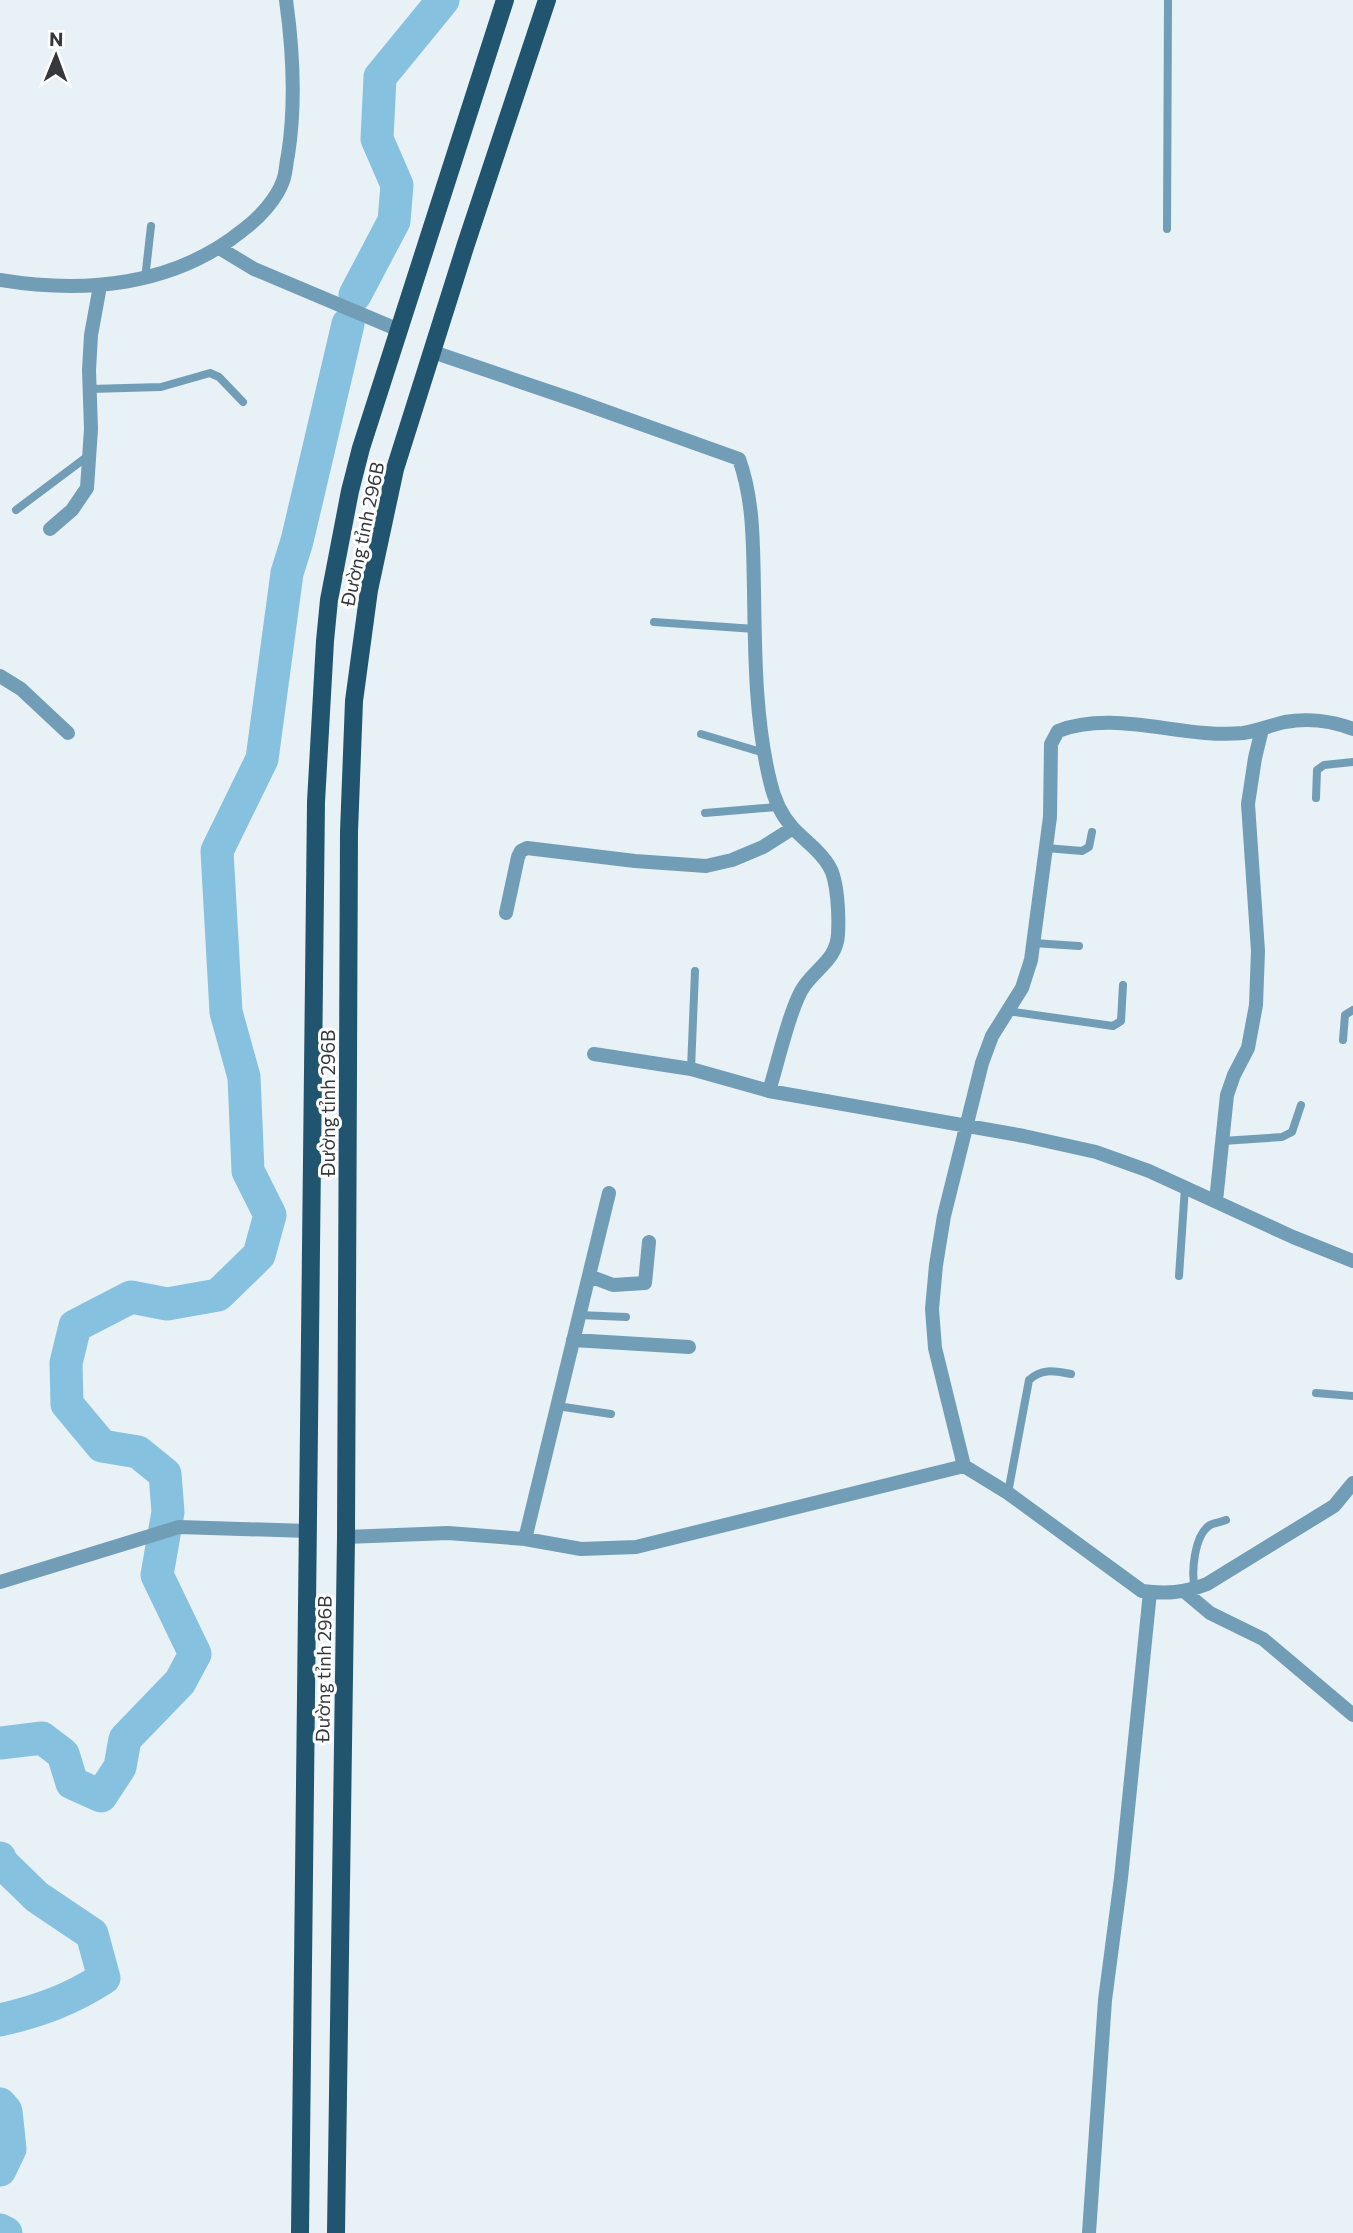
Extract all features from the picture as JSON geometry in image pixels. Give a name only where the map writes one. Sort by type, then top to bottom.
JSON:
[{"type":"main road","name":"Đường tỉnh 296B","points":[[300,2233],[316,802],[325,640],[329,600],[361,448],[505,0]]},
{"type":"main road","name":"Đường tỉnh 296B","points":[[336,2233],[346,1537],[349,832],[354,701],[369,590],[396,469],[470,231],[547,0]]},
{"type":"street","points":[[0,280],[48,287],[100,286],[145,279],[184,267],[221,249],[260,217],[283,181],[292,130],[292,63],[286,0]]},
{"type":"street","points":[[221,249],[254,270],[399,330]]},
{"type":"street","points":[[50,529],[72,510],[87,488],[90,454],[91,335],[100,286]]},
{"type":"street","points":[[433,352],[738,459],[752,520],[755,629],[764,753],[777,807],[831,868],[835,885],[838,933],[836,949],[827,963],[813,974],[802,989],[769,1091]]},
{"type":"street","points":[[0,676],[20,689],[68,733]]},
{"type":"street","points":[[964,1466],[935,1348],[932,1309],[936,1265],[944,1216],[986,1054],[992,1036],[1022,988],[1031,960],[1050,817],[1051,744],[1058,731],[1070,726],[1139,724],[1186,733],[1245,733],[1287,722],[1311,720],[1353,729]]},
{"type":"street","points":[[1216,1201],[1227,1095],[1248,1048],[1256,1005],[1258,951],[1248,804],[1262,729]]},
{"type":"street","points":[[506,912],[518,857],[521,851],[527,848],[635,861],[706,866],[732,860],[763,848],[793,828]]},
{"type":"street","points":[[594,1054],[691,1069],[769,1091],[1024,1136],[1096,1152],[1149,1171],[1293,1237],[1353,1261]]},
{"type":"street","points":[[525,1539],[609,1193]]},
{"type":"street","points":[[589,1276],[613,1285],[645,1283],[649,1242]]},
{"type":"street","points":[[573,1340],[690,1347]]},
{"type":"street","points":[[346,1537],[448,1533],[525,1539],[581,1549],[636,1547],[964,1466],[1009,1493],[1142,1591],[1190,1591],[1207,1584],[1334,1506],[1353,1483]]},
{"type":"street","points":[[0,1582],[179,1527],[308,1531]]},
{"type":"street","points":[[1190,1591],[1210,1613],[1263,1639],[1353,1715]]},
{"type":"street","points":[[1089,2233],[1105,2000],[1121,1878],[1150,1592]]},
{"type":"lane","points":[[1167,229],[1168,0]]},
{"type":"lane","points":[[145,279],[151,226]]},
{"type":"lane","points":[[90,389],[161,387],[210,373],[219,377],[243,402]]},
{"type":"lane","points":[[16,510],[90,454]]},
{"type":"lane","points":[[654,622],[755,629]]},
{"type":"lane","points":[[701,734],[764,753]]},
{"type":"lane","points":[[1316,798],[1317,770],[1324,765],[1353,762]]},
{"type":"lane","points":[[705,813],[777,807]]},
{"type":"lane","points":[[1046,848],[1082,851],[1089,847],[1092,832]]},
{"type":"lane","points":[[1033,943],[1079,946]]},
{"type":"lane","points":[[691,1069],[695,971]]},
{"type":"lane","points":[[1007,1012],[1113,1026],[1121,1021],[1124,985]]},
{"type":"lane","points":[[1343,1040],[1345,1015],[1353,1010]]},
{"type":"lane","points":[[1223,1141],[1282,1137],[1292,1132],[1301,1105]]},
{"type":"lane","points":[[1179,1276],[1185,1187]]},
{"type":"lane","points":[[579,1315],[626,1317]]},
{"type":"lane","points":[[1009,1493],[1029,1380],[1037,1373],[1049,1370],[1071,1374]]},
{"type":"lane","points":[[1316,1393],[1353,1396]]},
{"type":"lane","points":[[557,1406],[611,1414]]},
{"type":"lane","points":[[1190,1591],[1196,1550],[1203,1533],[1209,1525],[1226,1520]]},
{"type":"waterway","points":[[355,295],[394,221],[397,185],[377,139],[380,77],[443,0]]},
{"type":"waterway","points":[[0,1743],[42,1738],[63,1754],[72,1783],[101,1796],[120,1767],[125,1739],[180,1682],[195,1654],[157,1575],[168,1512],[165,1474],[138,1452],[102,1446],[67,1404],[66,1363],[75,1326],[131,1297],[167,1304],[218,1295],[259,1255],[270,1215],[248,1171],[244,1077],[226,1012],[217,851],[262,759],[287,573],[348,324]]},
{"type":"waterway","points":[[0,1858],[37,1897],[92,1934],[104,1978],[54,2004],[0,2020]]},
{"type":"waterway","points":[[0,2104],[6,2111],[10,2149],[0,2170]]},
{"type":"waterway","points":[[0,2230],[6,2233]]}]
